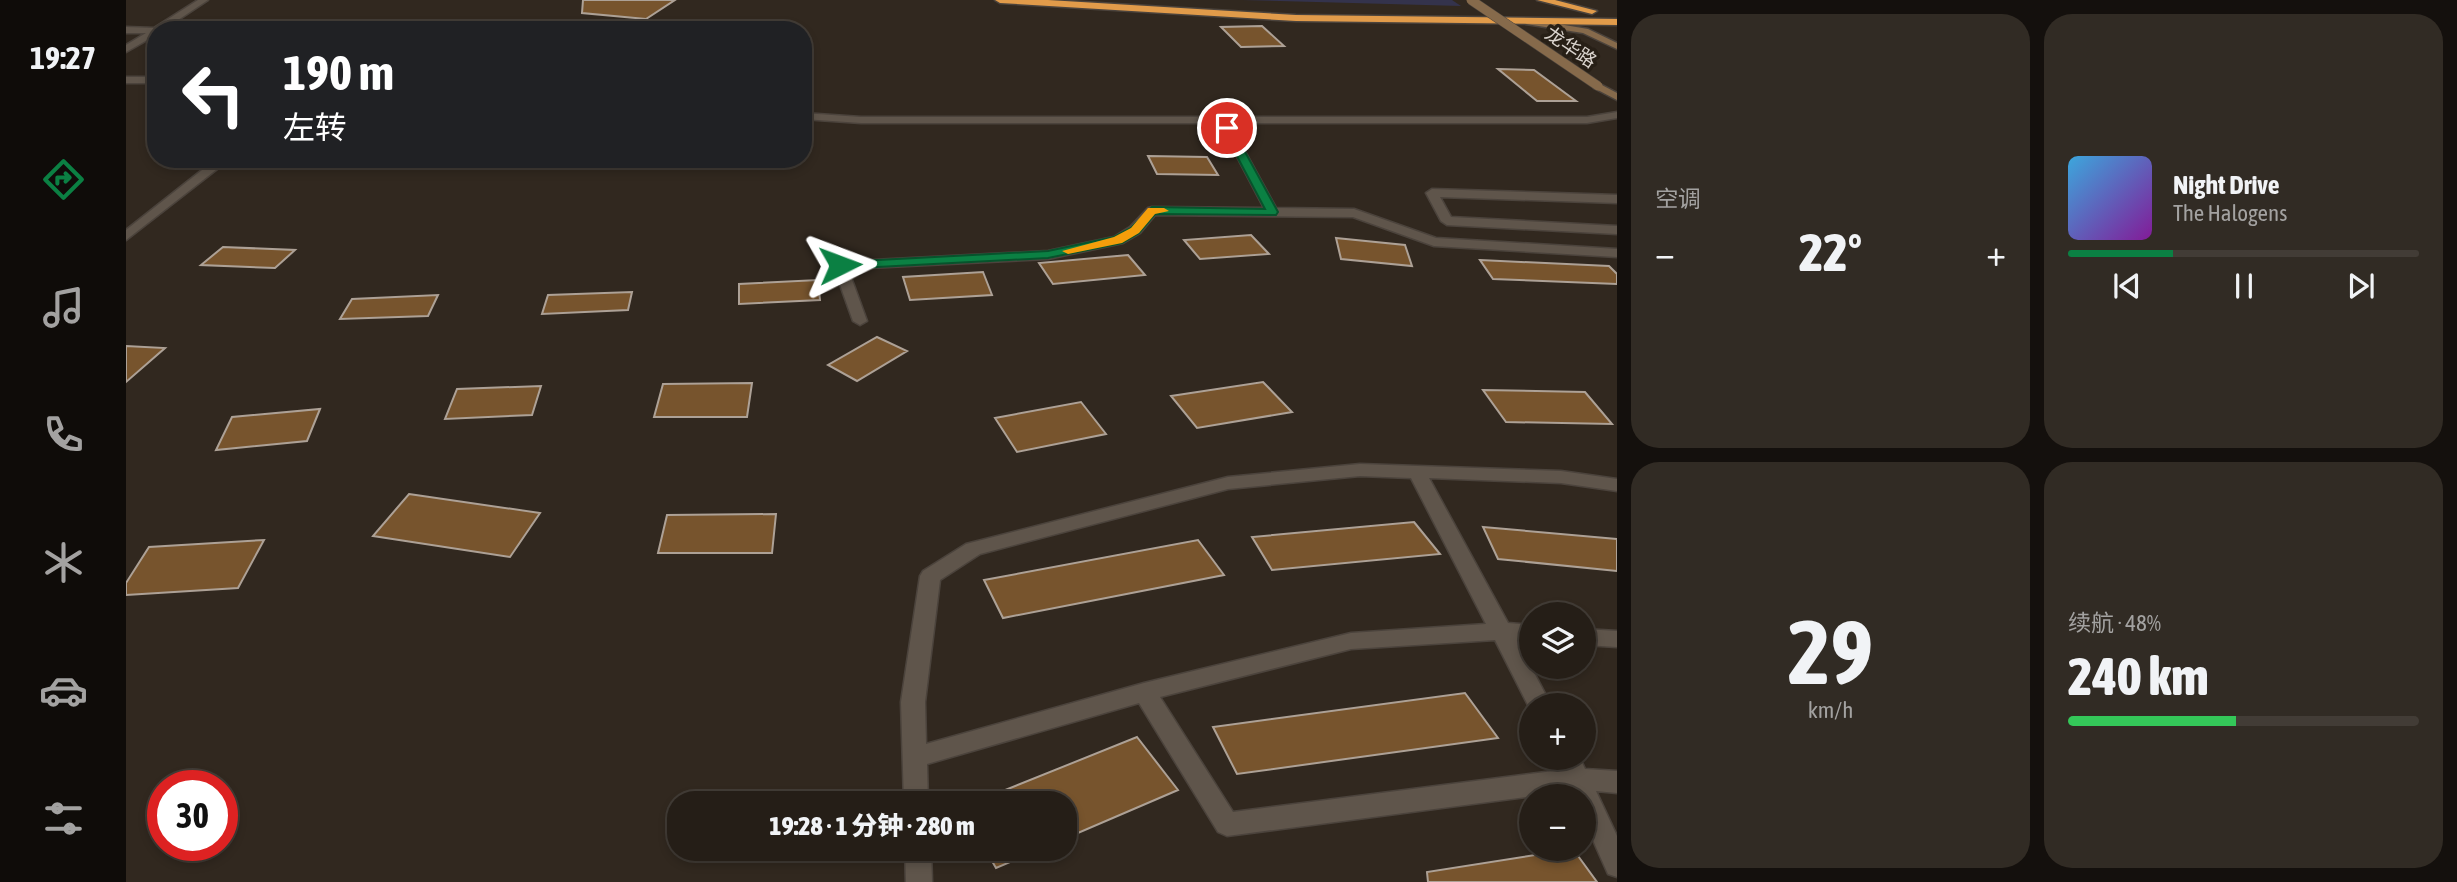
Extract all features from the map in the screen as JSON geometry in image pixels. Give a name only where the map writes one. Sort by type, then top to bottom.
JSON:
[{"type":"highway","points":[[1000,0],[1296,18],[1529,22],[1616,16]]},
{"type":"highway","points":[[1114,0],[1294,10],[1616,16]]},
{"type":"highway","points":[[1542,0],[1569,8],[1616,16]]},
{"type":"highway","points":[[1512,14],[1540,9],[1544,6],[1542,0]]},
{"type":"street","points":[[170,21],[204,0]]},
{"type":"street","name":"龙华路","points":[[1471,0],[1617,97]]},
{"type":"street","points":[[1599,36],[1594,28],[1616,16]]},
{"type":"street","points":[[1529,22],[1571,27],[1599,36],[1617,47]]},
{"type":"street","points":[[126,30],[147,30]]},
{"type":"street","points":[[126,49],[147,36]]},
{"type":"street","points":[[126,80],[147,80]]},
{"type":"street","points":[[812,117],[861,120],[1387,122],[1587,120],[1617,115]]},
{"type":"street","points":[[1227,128],[1272,212]]},
{"type":"street","points":[[126,236],[213,168]]},
{"type":"street","points":[[1617,199],[1432,193],[1447,221],[1617,230]]},
{"type":"street","points":[[860,321],[840,265],[1048,255],[1118,240],[1135,230],[1152,211],[1354,213],[1434,242],[1617,253]]},
{"type":"street","points":[[916,791],[913,702],[930,576],[973,549],[1228,483],[1360,470],[1561,477],[1617,485]]},
{"type":"street","points":[[1417,472],[1534,693]]},
{"type":"street","points":[[915,757],[1144,692],[1352,641],[1501,631],[1519,632]]},
{"type":"street","points":[[1596,638],[1617,639]]},
{"type":"street","points":[[1144,692],[1227,824],[1568,770]]},
{"type":"street","points":[[1574,770],[1617,865]]},
{"type":"street","points":[[1577,770],[1617,782]]},
{"type":"street","points":[[918,861],[919,882]]},
{"type":"shaded area","points":[[1242,0],[1452,0],[1461,6]]},
{"type":"building","points":[[583,0],[675,0],[646,19],[582,13]]},
{"type":"building","points":[[1262,26],[1284,46],[1241,47],[1221,27]]},
{"type":"building","points":[[1498,69],[1534,70],[1576,101],[1537,101]]},
{"type":"building","points":[[1148,156],[1207,157],[1218,175],[1157,174]]},
{"type":"building","points":[[1251,235],[1269,254],[1200,259],[1184,240]]},
{"type":"building","points":[[1336,238],[1405,245],[1412,266],[1341,259]]},
{"type":"building","points":[[223,247],[295,250],[275,268],[201,265]]},
{"type":"building","points":[[1128,255],[1145,275],[1053,284],[1039,263]]},
{"type":"building","points":[[1480,260],[1609,266],[1617,274],[1617,284],[1493,279]]},
{"type":"building","points":[[983,272],[992,295],[910,300],[903,277]]},
{"type":"building","points":[[818,280],[820,300],[739,304],[739,284]]},
{"type":"building","points":[[632,292],[628,310],[542,314],[548,295]]},
{"type":"building","points":[[438,295],[428,316],[340,319],[352,299]]},
{"type":"building","points":[[877,337],[907,351],[857,381],[828,365]]},
{"type":"building","points":[[126,346],[165,348],[126,382]]},
{"type":"building","points":[[1263,382],[1292,412],[1197,428],[1171,396]]},
{"type":"building","points":[[752,383],[747,417],[654,417],[663,384]]},
{"type":"building","points":[[541,386],[532,415],[445,419],[457,389]]},
{"type":"building","points":[[1483,390],[1585,392],[1612,424],[1506,422]]},
{"type":"building","points":[[1081,402],[1106,434],[1017,452],[995,418]]},
{"type":"building","points":[[320,409],[307,441],[216,450],[232,417]]},
{"type":"building","points":[[409,494],[540,513],[510,557],[373,536]]},
{"type":"building","points":[[776,514],[772,553],[658,553],[667,515]]},
{"type":"building","points":[[1414,522],[1440,554],[1272,570],[1252,537]]},
{"type":"building","points":[[1483,527],[1617,539],[1617,571],[1498,559]]},
{"type":"building","points":[[264,540],[238,588],[126,595],[126,583],[149,547]]},
{"type":"building","points":[[1198,540],[1224,575],[1003,618],[984,580]]},
{"type":"building","points":[[1465,693],[1498,738],[1237,774],[1213,727]]},
{"type":"building","points":[[1137,737],[1178,790],[1077,833],[1077,791],[1003,791]]},
{"type":"building","points":[[1519,858],[1519,861],[1582,861],[1597,882],[1428,882],[1427,872]]},
{"type":"building","points":[[992,861],[1013,861],[996,868]]},
{"type":"slow traffic","points":[[1068,251],[1118,240],[1135,230],[1152,211],[1164,211]]},
{"type":"route","points":[[840,265],[1048,255],[1118,240],[1135,230],[1152,211],[1272,212],[1227,128]]}]
